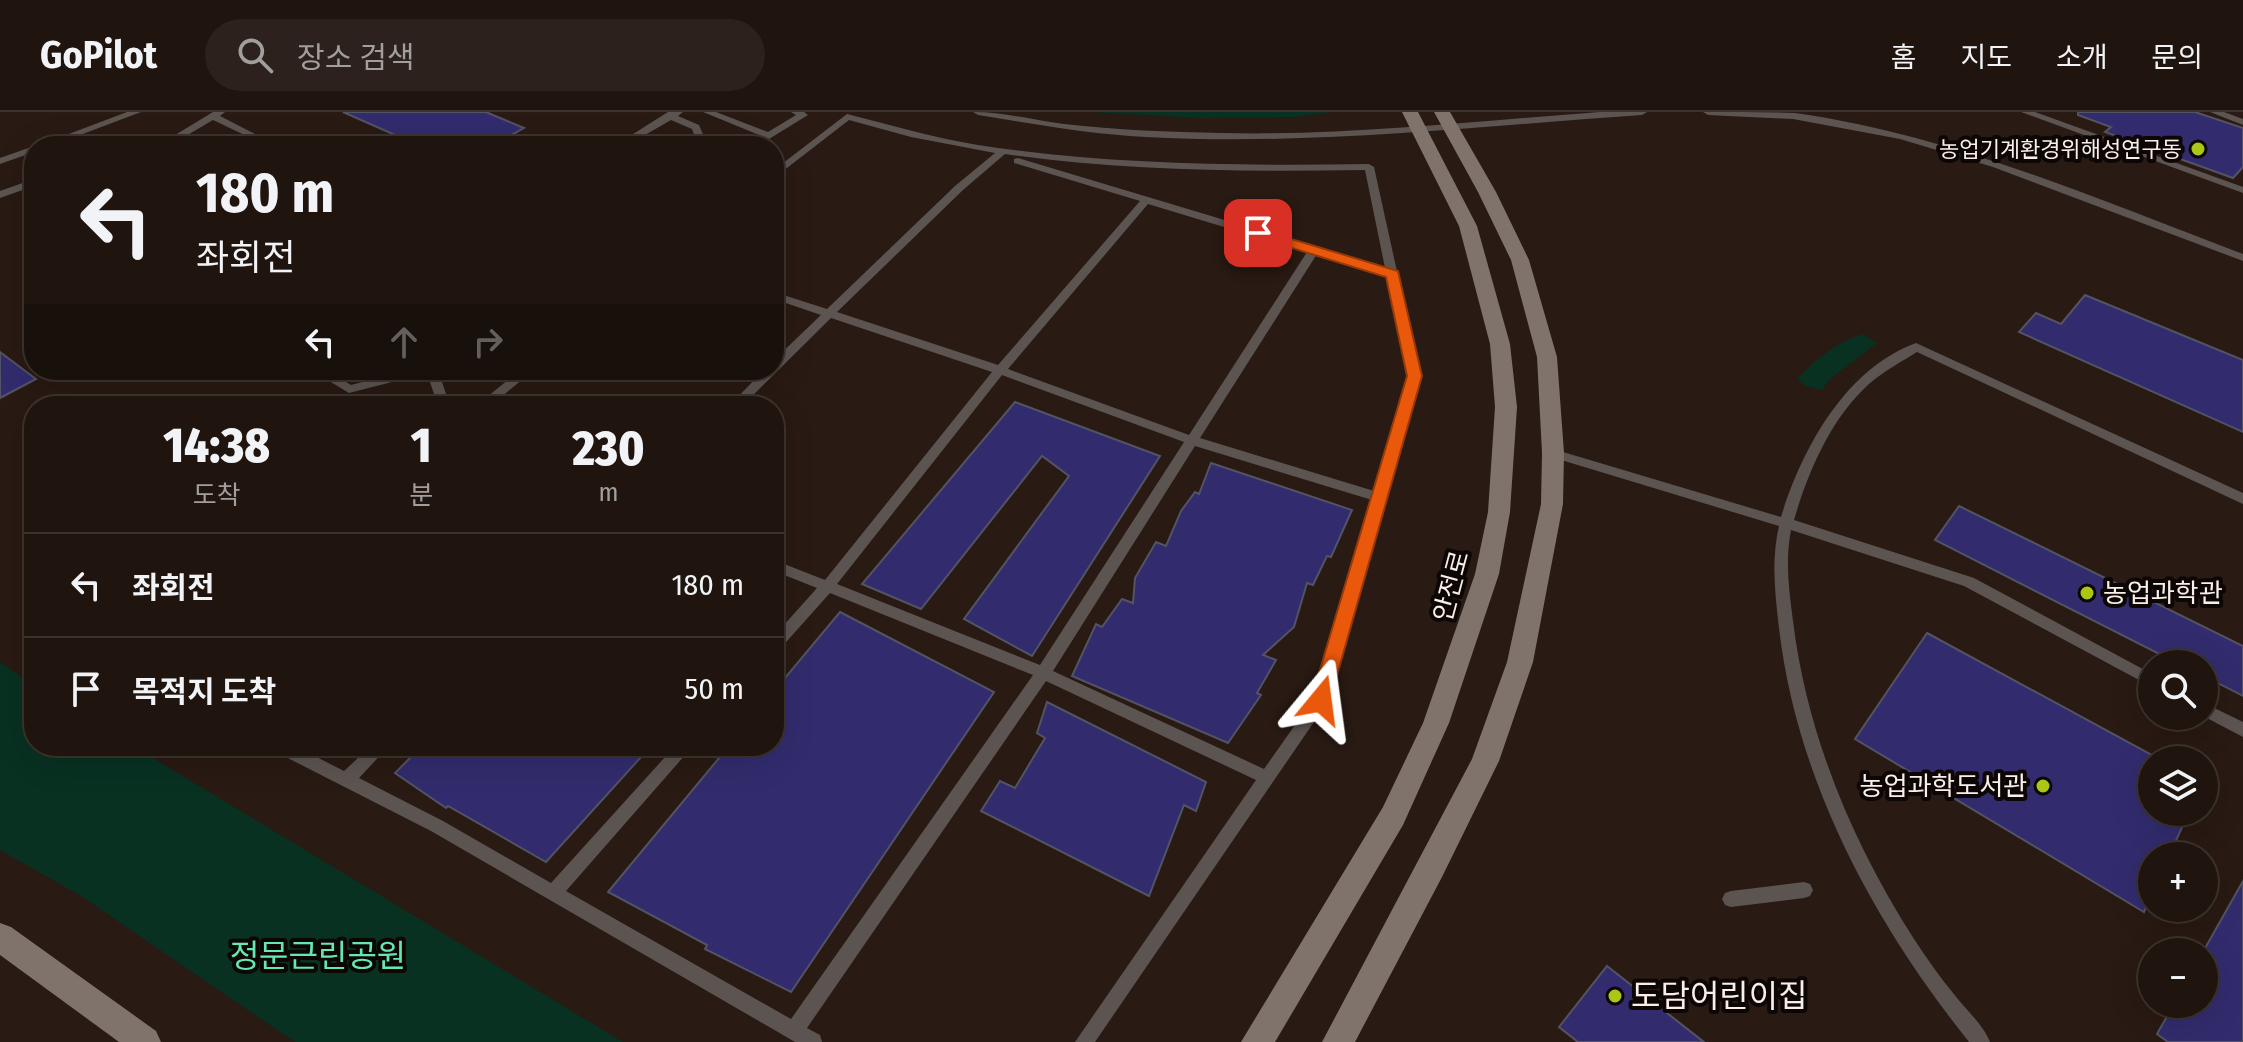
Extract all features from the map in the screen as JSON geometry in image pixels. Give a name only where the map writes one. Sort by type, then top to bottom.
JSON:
[{"type":"street","points":[[1338,1042],[1432,868],[1485,761],[1520,662],[1548,537],[1553,453],[1547,357],[1520,260],[1446,119]]},
{"type":"street","name":"안전로","points":[[1257,1042],[1393,816],[1430,736],[1483,588],[1499,512],[1506,407],[1500,344],[1468,226],[1415,120]]},
{"type":"street","points":[[0,937],[145,1042]]},
{"type":"lane","points":[[66,136],[116,115],[136,112]]},
{"type":"lane","points":[[659,112],[674,114],[696,127],[699,136]]},
{"type":"lane","points":[[708,112],[769,136],[803,115],[796,112]]},
{"type":"lane","points":[[978,112],[1063,127],[1161,136],[1299,137],[1415,120],[1642,112]]},
{"type":"lane","points":[[1708,112],[1793,114],[1902,136],[1997,165],[2243,258]]},
{"type":"lane","points":[[2026,112],[2243,190]]},
{"type":"lane","points":[[2215,112],[2243,122]]},
{"type":"lane","points":[[179,136],[216,114],[255,136]]},
{"type":"lane","points":[[636,136],[674,114]]},
{"type":"lane","points":[[784,167],[847,117],[910,136],[995,153],[1393,274]]},
{"type":"lane","points":[[0,161],[24,153]]},
{"type":"lane","points":[[784,358],[995,153],[1224,169],[1369,167],[1414,376],[1321,700],[1084,1042]]},
{"type":"lane","points":[[0,195],[24,186]]},
{"type":"lane","points":[[784,635],[827,587],[1000,370],[1146,200]]},
{"type":"lane","points":[[794,1031],[1043,673],[1314,250]]},
{"type":"lane","points":[[784,298],[1000,370],[1194,441],[1379,497]]},
{"type":"lane","points":[[1981,1042],[1947,1004],[1857,859],[1812,749],[1785,640],[1780,548],[1786,523],[1821,436],[1863,382],[1916,347],[2243,499]]},
{"type":"lane","points":[[334,380],[349,389],[385,380]]},
{"type":"lane","points":[[495,396],[515,380]]},
{"type":"lane","points":[[745,396],[762,380]]},
{"type":"lane","points":[[1553,453],[1969,582],[2138,673]]},
{"type":"lane","points":[[784,569],[1043,673],[1267,778]]},
{"type":"lane","points":[[2218,717],[2243,730]]},
{"type":"lane","points":[[299,756],[437,826],[813,1042]]},
{"type":"lane","points":[[346,780],[371,756]]},
{"type":"lane","points":[[553,893],[676,756]]},
{"type":"lane","points":[[1731,899],[1804,890]]},
{"type":"green space","points":[[1089,112],[1332,112],[1297,117],[1201,118]]},
{"type":"green space","points":[[1862,334],[1877,343],[1830,379],[1822,390],[1806,386],[1797,379],[1826,352]]},
{"type":"green space","name":"정문근린공원","points":[[0,662],[24,679],[24,756],[150,756],[623,1042],[295,1042],[81,896],[0,850]]},
{"type":"building","points":[[343,112],[486,112],[524,128],[510,136],[397,136]]},
{"type":"building","name":"농업기계환경위해성연구동","points":[[2078,112],[2195,112],[2243,128],[2243,167],[2233,178],[2105,132],[2111,127],[2078,115]]},
{"type":"building","points":[[2085,295],[2243,360],[2243,432],[2019,332],[2036,313],[2061,324]]},
{"type":"building","points":[[0,352],[24,370],[24,380],[34,380],[0,398]]},
{"type":"building","points":[[1015,402],[1160,456],[1032,656],[964,619],[1069,476],[1042,456],[921,609],[862,584]]},
{"type":"building","points":[[1211,463],[1352,510],[1331,557],[1327,556],[1313,585],[1307,583],[1294,627],[1263,655],[1276,660],[1257,693],[1261,695],[1228,743],[1072,676],[1096,624],[1102,627],[1122,599],[1133,603],[1135,578],[1156,542],[1166,546],[1181,511],[1195,492],[1199,494]]},
{"type":"building","name":"농업과학관","points":[[1959,506],[2243,646],[2243,696],[2218,683],[2218,650],[2151,650],[1935,540]]},
{"type":"building","points":[[840,612],[994,692],[791,992],[705,949],[707,945],[608,892],[721,756],[784,756],[784,679]]},
{"type":"building","name":"농업과학도서관","points":[[1927,633],[2138,747],[2138,826],[2183,826],[2175,842],[2138,842],[2138,908],[1855,739]]},
{"type":"building","points":[[1047,702],[1206,782],[1196,811],[1184,805],[1149,896],[981,811],[1000,781],[1015,788],[1045,738],[1037,733]]},
{"type":"building","points":[[412,756],[642,756],[546,862],[448,806],[446,808],[395,773]]},
{"type":"building","points":[[2243,881],[2243,1042],[2168,1042],[2157,1034],[2166,1018],[2218,1018],[2218,938],[2211,938]]},
{"type":"building","name":"도담어린이집","points":[[1607,966],[1704,1042],[1578,1042],[1559,1027]]},
{"type":"place","name":"농업기계환경위해성연구동","points":[[2198,149]]},
{"type":"place","name":"농업과학관","points":[[2087,593]]},
{"type":"place","name":"농업과학도서관","points":[[2043,786]]},
{"type":"place","name":"도담어린이집","points":[[1615,996]]},
{"type":"route","points":[[1258,233],[1393,274],[1414,376],[1321,700]]}]
